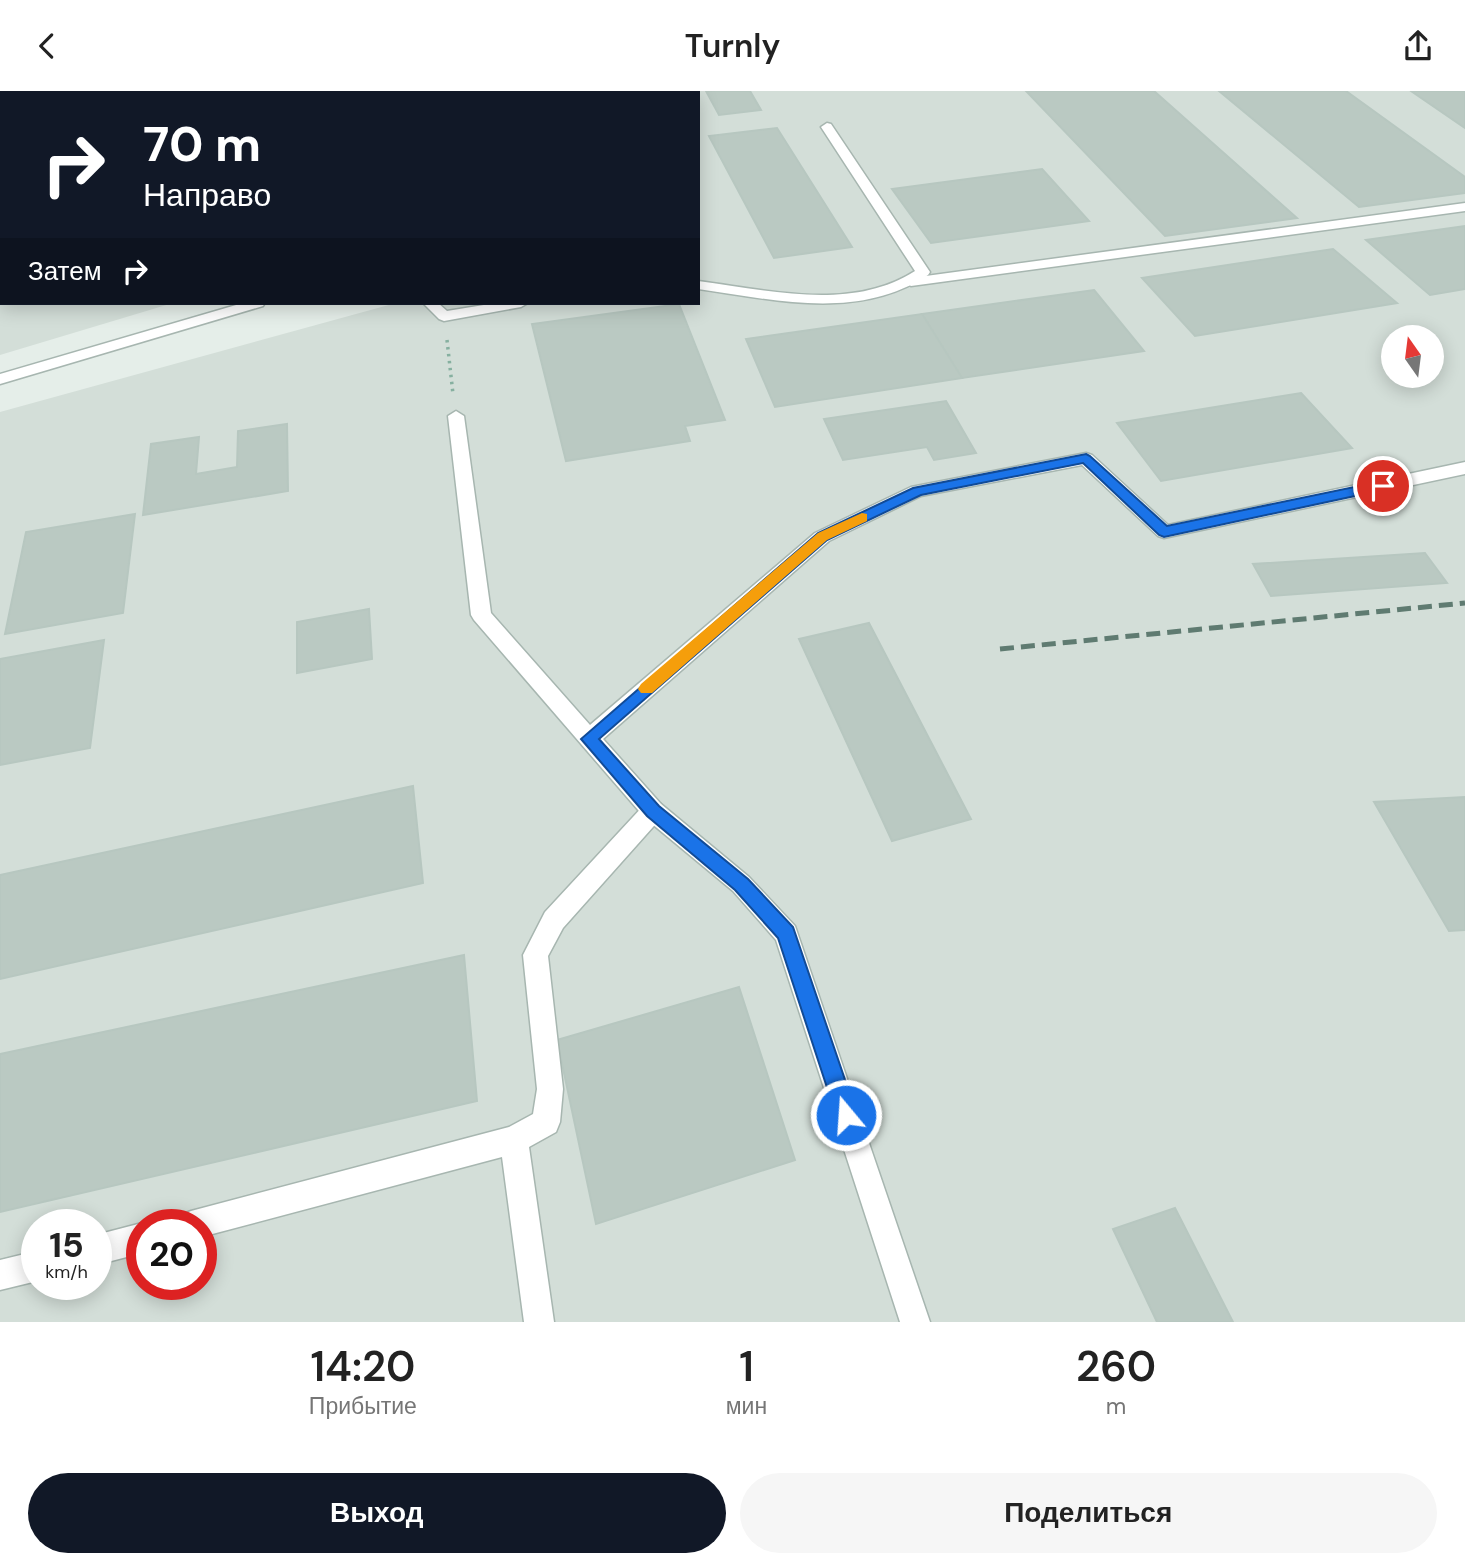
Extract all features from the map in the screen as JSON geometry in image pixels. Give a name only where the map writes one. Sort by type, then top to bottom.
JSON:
[{"type":"street","points":[[827,127],[923,272],[911,282]]},
{"type":"street","points":[[700,285],[828,299],[876,296],[911,282],[1465,207]]},
{"type":"street","points":[[0,379],[251,305]]},
{"type":"street","points":[[432,305],[444,316],[510,305]]},
{"type":"street","points":[[456,416],[481,615],[653,811],[741,884],[786,933],[915,1322]]},
{"type":"street","points":[[589,739],[822,537],[917,491],[1086,459],[1164,532],[1465,468]]},
{"type":"street","points":[[217,1218],[514,1140],[546,1122],[550,1089],[535,955],[554,920],[653,811]]},
{"type":"street","points":[[514,1140],[539,1322]]},
{"type":"street","points":[[0,1275],[21,1270]]},
{"type":"path","points":[[444,316],[456,416]]},
{"type":"shaded area","points":[[700,91],[1465,91],[1465,1322],[0,1322],[0,412],[389,305],[700,305]]},
{"type":"shaded area","points":[[0,305],[166,305],[0,355]]},
{"type":"building","points":[[706,91],[750,91],[761,110],[719,115]]},
{"type":"building","points":[[1026,91],[1154,91],[1297,218],[1165,236]]},
{"type":"building","points":[[1219,91],[1346,91],[1465,177],[1465,193],[1359,207]]},
{"type":"building","points":[[1411,91],[1465,91],[1465,128]]},
{"type":"building","points":[[777,128],[852,247],[774,258],[709,136]]},
{"type":"building","points":[[1042,169],[1089,221],[931,243],[892,189]]},
{"type":"building","points":[[1465,226],[1465,289],[1430,295],[1366,240]]},
{"type":"building","points":[[1333,249],[1397,303],[1195,336],[1142,278]]},
{"type":"building","points":[[1094,290],[1144,351],[962,378],[922,314]]},
{"type":"building","points":[[679,305],[725,420],[685,426],[690,441],[566,461],[532,324]]},
{"type":"building","points":[[922,314],[962,378],[775,407],[746,339]]},
{"type":"building","points":[[1301,393],[1352,448],[1161,481],[1117,423]]},
{"type":"building","points":[[946,401],[976,453],[934,460],[927,447],[843,460],[824,419]]},
{"type":"building","points":[[287,424],[288,491],[143,515],[151,444],[199,437],[196,474],[237,467],[238,431]]},
{"type":"building","points":[[135,514],[123,613],[5,634],[26,532]]},
{"type":"building","points":[[1425,553],[1447,583],[1271,596],[1253,564]]},
{"type":"building","points":[[369,609],[372,659],[297,673],[297,622]]},
{"type":"building","points":[[869,623],[971,819],[892,841],[799,639]]},
{"type":"building","points":[[104,640],[90,748],[0,765],[0,659]]},
{"type":"building","points":[[413,786],[423,883],[0,979],[0,875]]},
{"type":"building","points":[[1465,797],[1465,930],[1449,931],[1374,802]]},
{"type":"building","points":[[464,955],[477,1101],[0,1212],[0,1054]]},
{"type":"building","points":[[739,987],[795,1160],[596,1224],[557,1040]]},
{"type":"building","points":[[1175,1208],[1233,1322],[1157,1322],[1113,1229]]},
{"type":"railway","points":[[1000,649],[1465,603]]},
{"type":"slow traffic","points":[[646,689],[822,537],[862,517]]},
{"type":"route","points":[[846,1115],[786,933],[741,884],[653,811],[589,739],[822,537],[917,491],[1086,459],[1164,532],[1383,486]]}]
